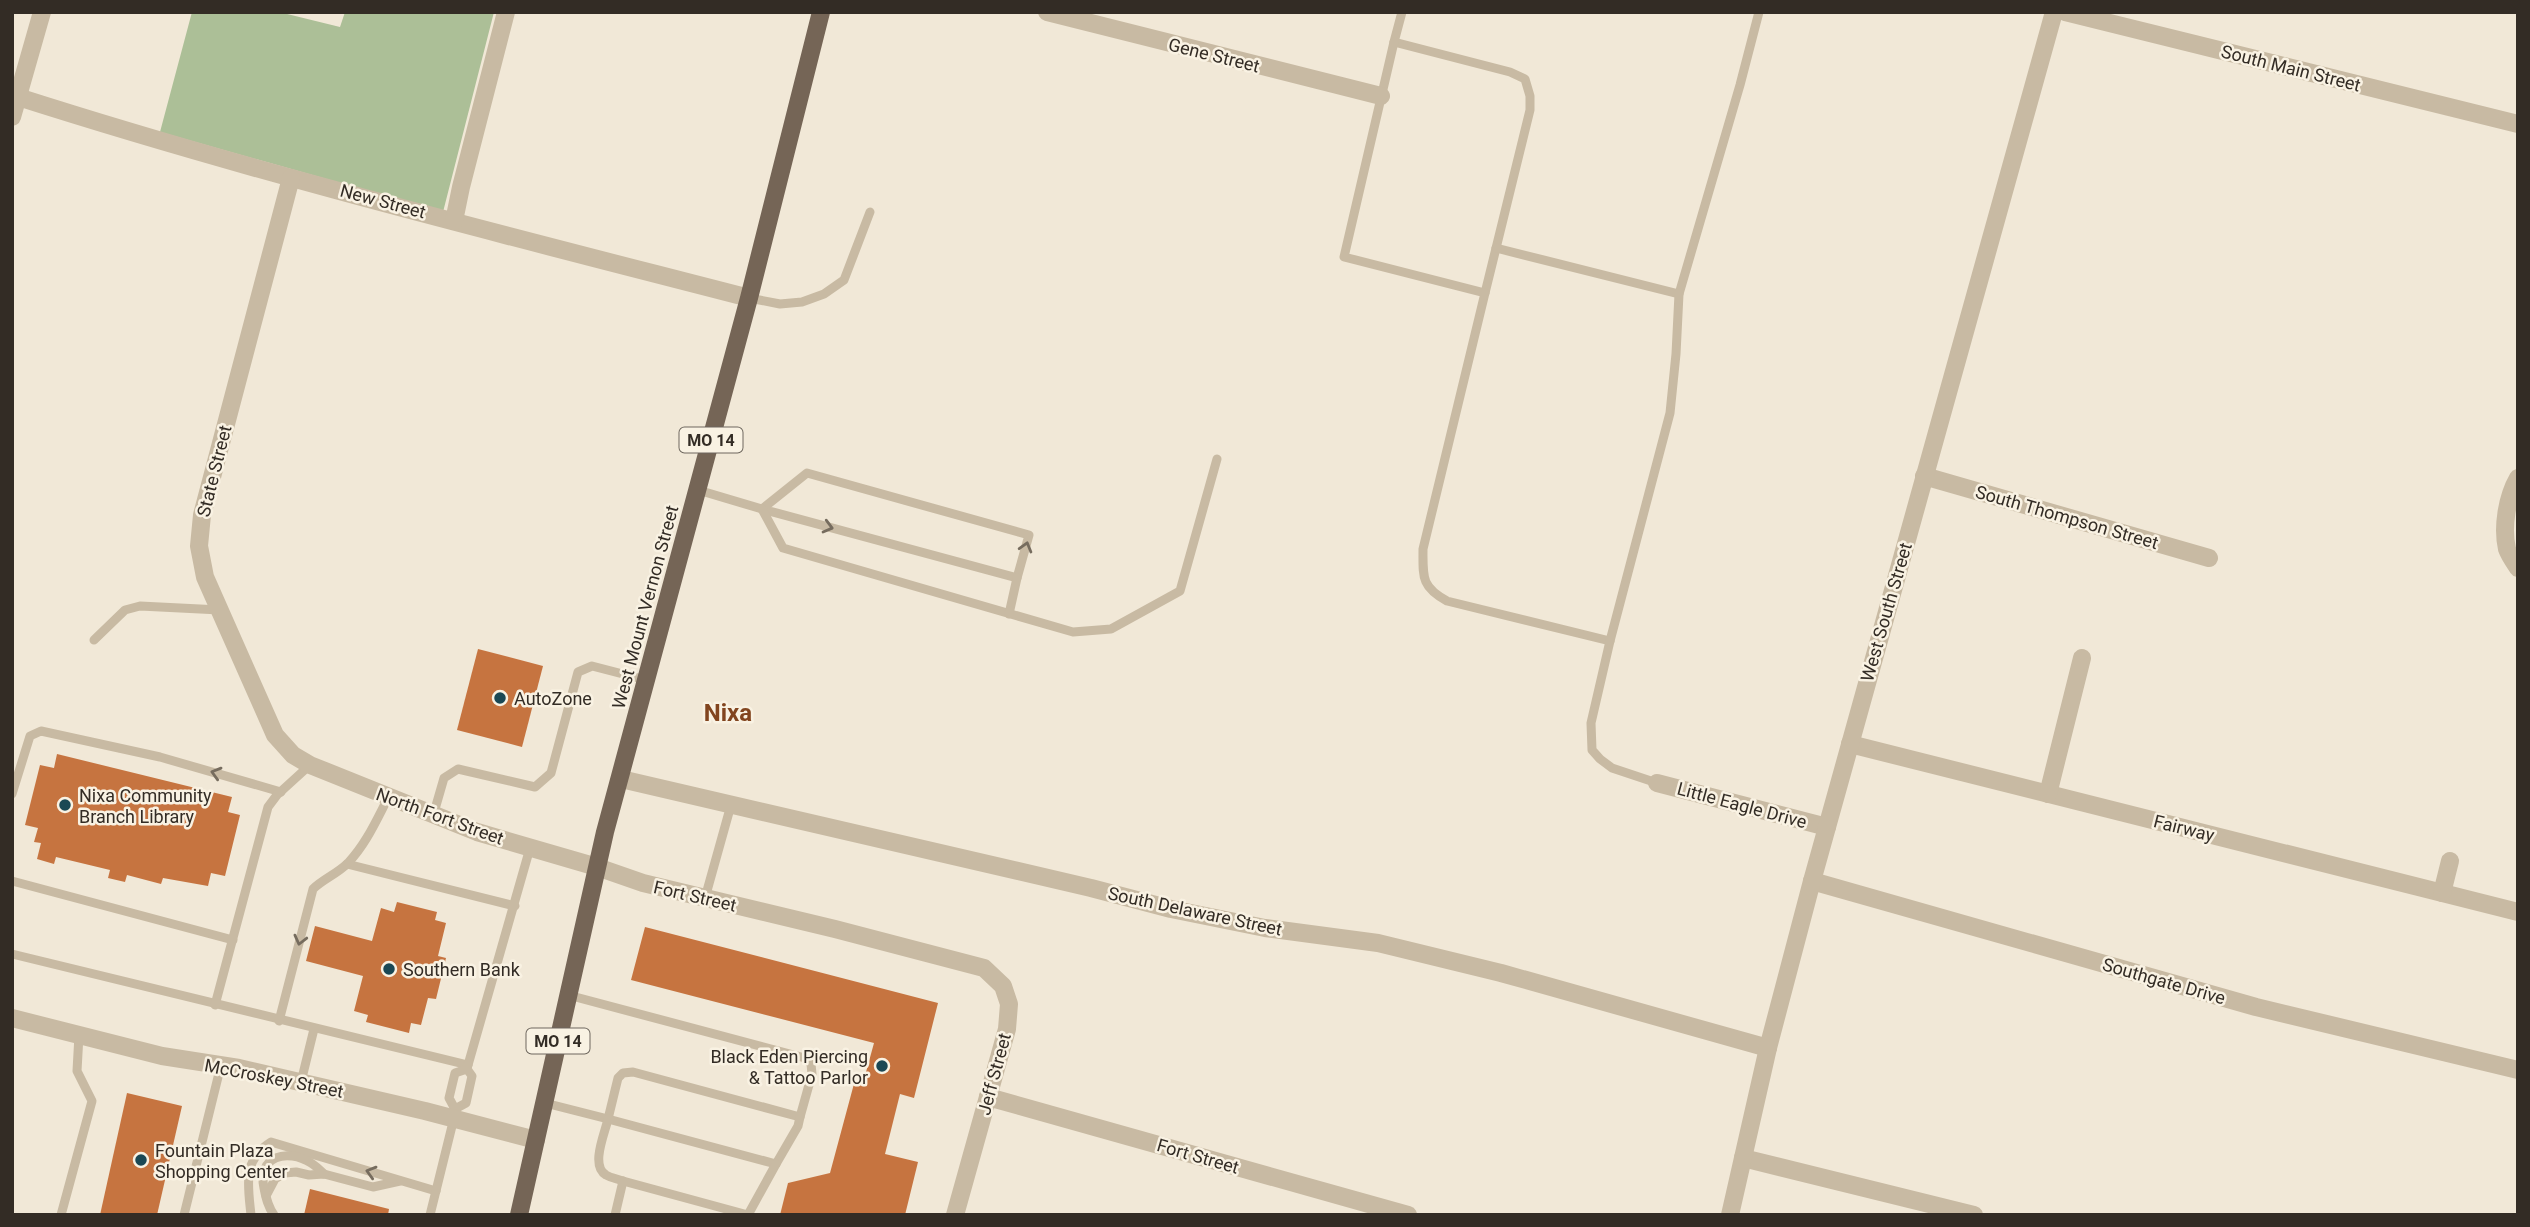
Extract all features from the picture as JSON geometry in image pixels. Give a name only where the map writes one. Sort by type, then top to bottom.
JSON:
[{"type":"main road","name":"West Mount Vernon Street","points":[[519,1215],[597,867],[749,298],[821,12]]},
{"type":"street","points":[[12,117],[42,12]]},
{"type":"street","points":[[454,221],[460,187],[506,12]]},
{"type":"street","name":"Gene Street","points":[[1047,12],[1093,18],[1381,96]]},
{"type":"street","name":"West South Street","points":[[1730,1215],[1768,1048],[1812,881],[2054,12]]},
{"type":"street","name":"South Main Street","points":[[2065,12],[2518,124]]},
{"type":"street","name":"New Street","points":[[18,97],[291,178],[749,298]]},
{"type":"street","name":"State Street","points":[[289,751],[275,735],[270,724],[220,610],[201,562],[199,546],[200,523],[291,178]]},
{"type":"street","name":"South Thompson Street","points":[[1924,476],[2209,558]]},
{"type":"street","points":[[2518,478],[2508,505],[2506,528],[2507,550],[2518,568]]},
{"type":"street","points":[[2048,794],[2082,658]]},
{"type":"street","name":"Fairway","points":[[1850,744],[2518,912]]},
{"type":"street","name":"North Fort Street","points":[[289,751],[310,765],[433,816],[495,838],[597,867]]},
{"type":"street","name":"South Delaware Street","points":[[621,779],[1171,909],[1265,928],[1378,943],[1501,973],[1768,1048]]},
{"type":"street","name":"Little Eagle Drive","points":[[1657,783],[1827,827]]},
{"type":"street","points":[[2442,893],[2450,861]]},
{"type":"street","name":"Fort Street","points":[[597,867],[643,883],[835,929]]},
{"type":"street","name":"Southgate Drive","points":[[1812,881],[2256,1007],[2518,1070]]},
{"type":"street","name":"Jeff Street","points":[[835,929],[984,968],[1003,986],[1009,1004],[1007,1029],[955,1215]]},
{"type":"street","name":"McCroskey Street","points":[[12,1018],[162,1056],[221,1065],[454,1113],[536,1140]]},
{"type":"street","name":"Fort Street","points":[[988,1097],[1408,1215]]},
{"type":"street","points":[[1742,1158],[1974,1215]]},
{"type":"lane","points":[[1402,12],[1344,257],[1485,293]]},
{"type":"lane","points":[[1657,783],[1612,768],[1592,750],[1591,723],[1670,413],[1679,294],[1759,12]]},
{"type":"lane","points":[[1394,42],[1510,72],[1525,79],[1530,96],[1530,110],[1423,550],[1425,583],[1433,594],[1447,601],[1610,641]]},
{"type":"lane","points":[[749,298],[780,304],[803,302],[824,294],[844,280],[870,212]]},
{"type":"lane","points":[[1496,248],[1679,294]]},
{"type":"lane","points":[[762,509],[783,548],[1073,632],[1111,629],[1180,591],[1217,459]]},
{"type":"lane","points":[[762,509],[807,473],[1029,535],[1009,614]]},
{"type":"lane","points":[[698,490],[1017,578]]},
{"type":"lane","points":[[94,640],[125,610],[140,606],[220,610]]},
{"type":"lane","points":[[433,816],[444,778],[458,769],[535,787],[551,774],[578,672],[593,666],[648,680]]},
{"type":"lane","points":[[12,794],[30,736],[41,731],[160,757],[281,792]]},
{"type":"lane","points":[[215,1005],[268,807],[310,765]]},
{"type":"lane","points":[[279,1021],[313,890],[320,882],[330,878],[347,864],[366,842],[388,798]]},
{"type":"lane","points":[[705,898],[731,805]]},
{"type":"lane","points":[[454,1113],[466,1103],[472,1076],[468,1067],[530,848]]},
{"type":"lane","points":[[347,864],[514,906]]},
{"type":"lane","points":[[12,881],[233,940]]},
{"type":"lane","points":[[12,954],[468,1067]]},
{"type":"lane","points":[[568,995],[805,1058],[811,1064],[812,1074],[798,1126],[748,1214],[605,1175],[598,1161],[618,1078],[623,1073],[633,1072],[800,1117]]},
{"type":"lane","points":[[301,1082],[314,1029]]},
{"type":"lane","points":[[61,1215],[92,1101],[77,1071],[79,1035]]},
{"type":"lane","points":[[184,1215],[221,1065]]},
{"type":"lane","points":[[422,1215],[431,1211],[436,1191],[454,1113],[449,1098],[455,1073],[468,1067]]},
{"type":"lane","points":[[545,1102],[776,1164]]},
{"type":"lane","points":[[251,1215],[247,1180],[251,1164],[260,1149],[271,1142],[436,1191]]},
{"type":"lane","points":[[274,1215],[265,1196],[261,1175],[267,1163],[280,1156],[295,1157],[310,1162],[324,1174]]},
{"type":"lane","points":[[265,1196],[275,1179],[285,1172],[324,1174],[373,1187],[401,1181]]},
{"type":"lane","points":[[615,1215],[623,1181]]},
{"type":"green space","points":[[192,12],[279,12],[340,27],[345,12],[494,12],[443,212],[160,132]]},
{"type":"building","name":"AutoZone","points":[[478,649],[543,666],[522,747],[457,730]]},
{"type":"building","points":[[57,754],[232,797],[228,812],[240,815],[225,876],[211,873],[208,886],[163,878],[161,884],[127,875],[125,882],[108,878],[110,870],[56,857],[54,864],[37,859],[41,843],[34,842],[38,828],[25,825],[40,765],[54,768]]},
{"type":"building","name":"Southern Bank","points":[[397,902],[437,912],[435,920],[446,923],[438,956],[446,958],[436,999],[428,998],[421,1025],[411,1023],[409,1033],[366,1022],[368,1015],[354,1011],[363,976],[306,961],[315,926],[372,941],[381,908],[394,912]]},
{"type":"building","points":[[645,927],[938,1003],[914,1098],[900,1094],[885,1154],[918,1162],[905,1215],[780,1215],[788,1183],[830,1173],[855,1080],[863,1083],[874,1043],[631,980]]},
{"type":"building","name":"Fountain Plaza Shopping Center","points":[[127,1093],[182,1106],[157,1215],[100,1215]]},
{"type":"building","points":[[310,1189],[389,1209],[388,1215],[304,1215]]},
{"type":"place","name":"AutoZone","points":[[500,698]]},
{"type":"place","name":"Nixa Community Branch Library","points":[[65,805]]},
{"type":"place","name":"Southern Bank","points":[[389,969]]},
{"type":"place","name":"Black Eden Piercing & Tattoo Parlor","points":[[882,1066]]},
{"type":"place","name":"Fountain Plaza Shopping Center","points":[[141,1160]]},
{"type":"district","name":"Nixa","points":[[728,713]]}]
